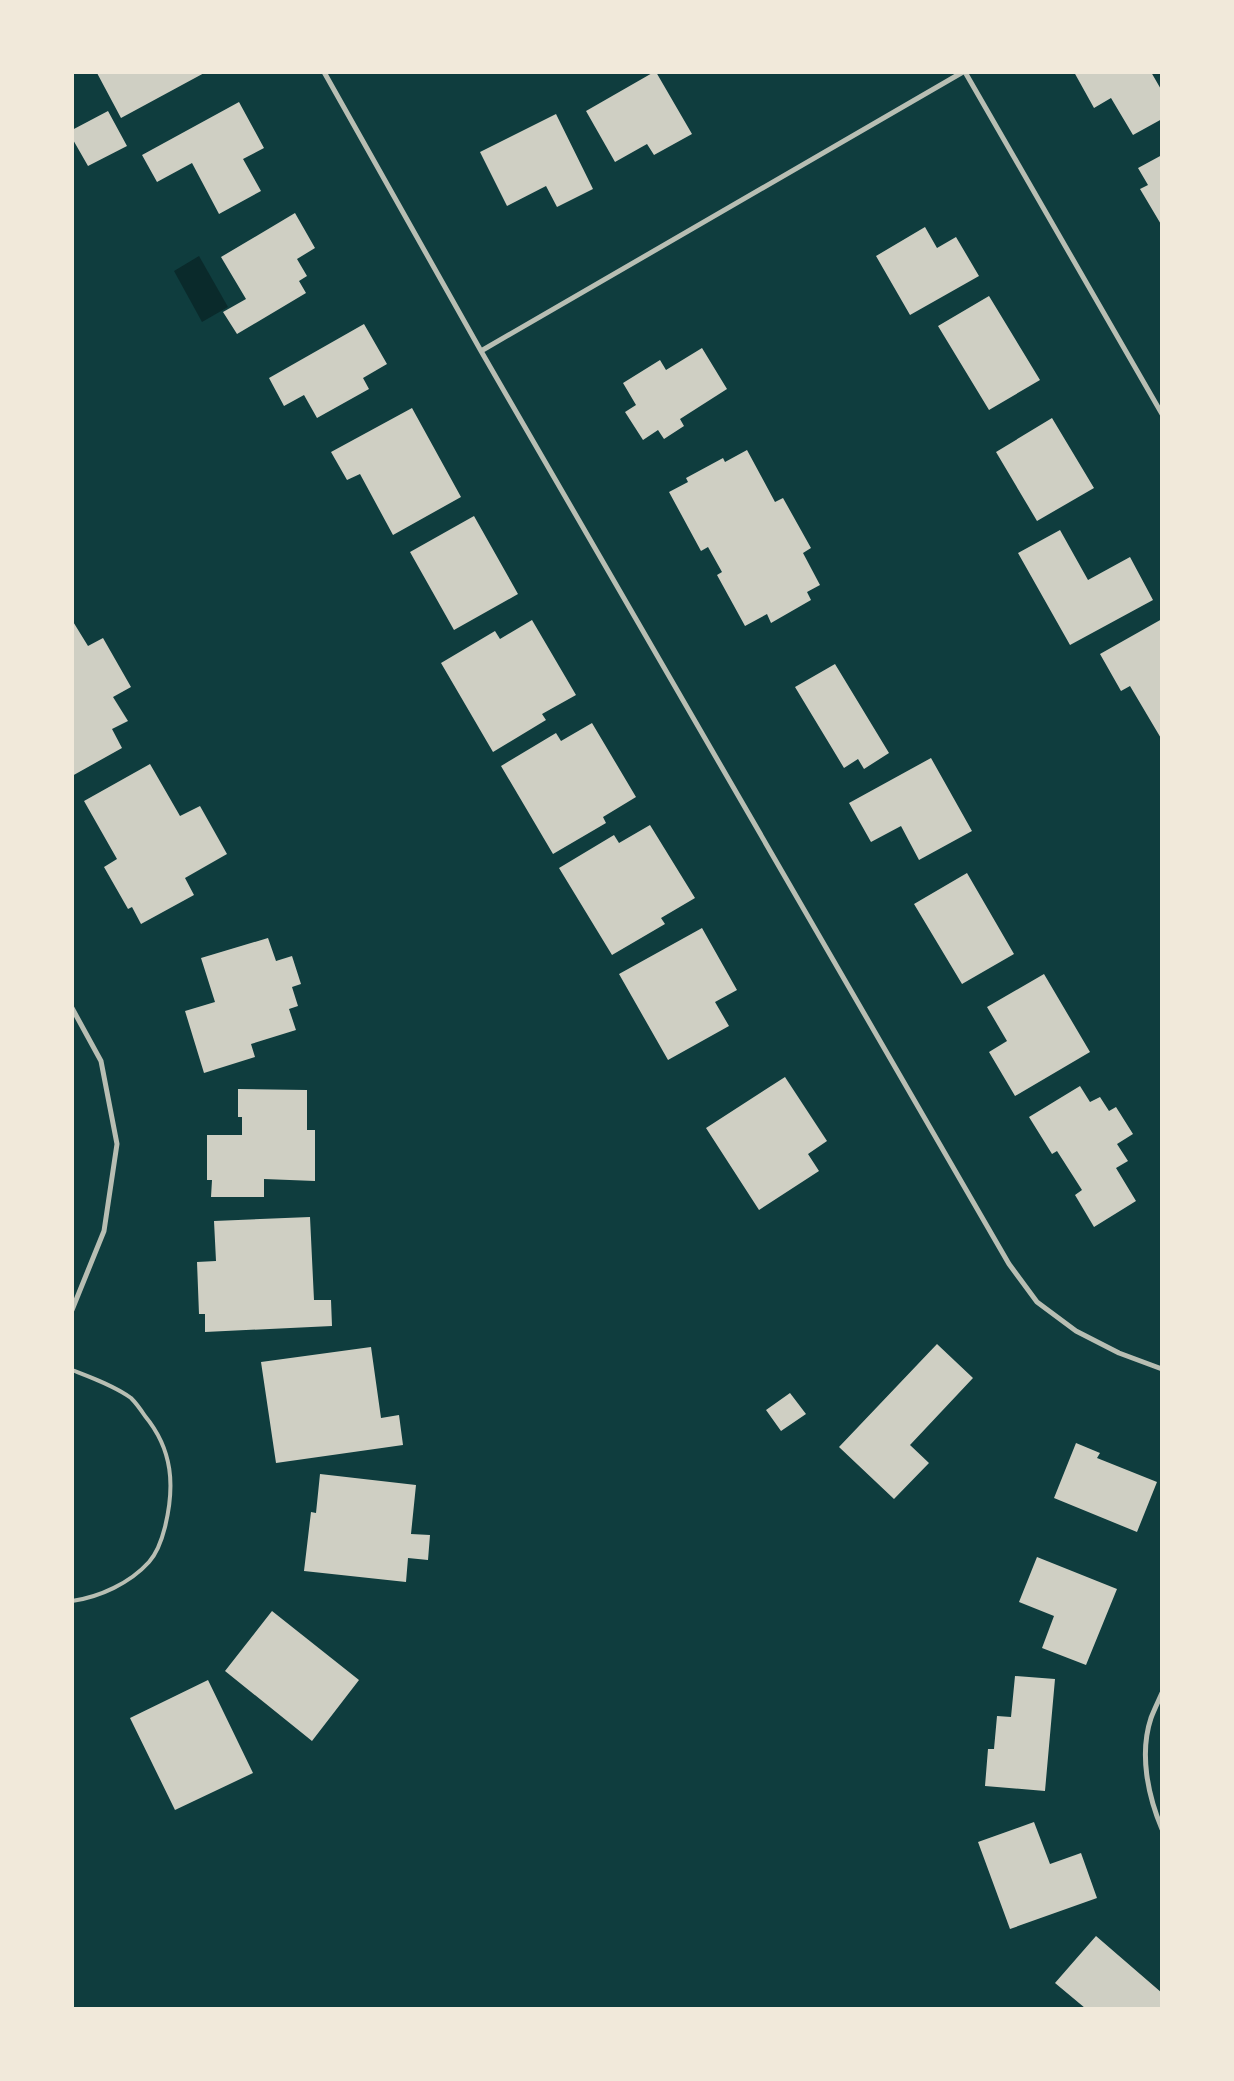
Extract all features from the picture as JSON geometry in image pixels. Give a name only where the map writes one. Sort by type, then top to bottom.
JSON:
[{"type":"street","points":[[324,72],[481,351],[1009,1264],[1037,1302],[1076,1331],[1120,1353],[1162,1369]]},
{"type":"street","points":[[481,351],[964,72],[1162,414]]},
{"type":"street","points":[[72,1008],[101,1061],[117,1144],[104,1231],[72,1310]]},
{"type":"street","points":[[1162,1693],[1150,1720],[1146,1748],[1147,1778],[1153,1809],[1162,1829]]},
{"type":"lane","points":[[72,1370],[94,1378],[131,1399],[157,1430],[170,1467],[171,1503],[162,1540],[150,1561],[131,1578],[89,1599],[72,1601]]},
{"type":"water","points":[[199,256],[228,307],[202,322],[174,271]]},
{"type":"building","points":[[206,72],[121,118],[97,73]]},
{"type":"building","points":[[656,72],[692,134],[654,155],[647,144],[615,162],[586,111]]},
{"type":"building","points":[[1074,72],[1151,72],[1162,91],[1162,119],[1133,135],[1111,98],[1094,108]]},
{"type":"building","points":[[239,102],[264,148],[243,159],[261,191],[219,214],[192,163],[157,182],[142,155]]},
{"type":"building","points":[[108,111],[127,146],[88,166],[72,138],[72,130]]},
{"type":"building","points":[[556,114],[593,189],[557,207],[546,186],[507,206],[480,152]]},
{"type":"building","points":[[1162,155],[1162,226],[1140,189],[1148,185],[1138,168]]},
{"type":"building","points":[[295,213],[315,248],[297,259],[307,276],[299,281],[306,293],[237,334],[223,312],[246,299],[221,257]]},
{"type":"building","points":[[925,227],[937,248],[956,237],[979,276],[910,315],[876,256]]},
{"type":"building","points":[[989,296],[1040,380],[989,410],[938,326]]},
{"type":"building","points":[[364,324],[387,364],[363,378],[369,389],[317,418],[304,395],[284,406],[269,378]]},
{"type":"building","points":[[702,348],[727,389],[680,419],[684,426],[664,439],[658,430],[643,440],[625,412],[636,405],[623,383],[660,360],[666,370]]},
{"type":"building","points":[[412,408],[461,497],[393,535],[360,474],[347,480],[331,452]]},
{"type":"building","points":[[1052,418],[1094,488],[1037,521],[996,452]]},
{"type":"building","points":[[747,450],[775,502],[783,498],[811,548],[803,553],[820,585],[807,592],[811,600],[771,623],[767,614],[745,626],[717,575],[722,572],[708,547],[701,551],[669,492],[688,482],[686,478],[723,458],[725,462]]},
{"type":"building","points":[[474,516],[518,594],[454,630],[410,552]]},
{"type":"building","points":[[1060,530],[1088,580],[1130,557],[1153,600],[1070,645],[1018,553]]},
{"type":"building","points":[[1162,619],[1162,740],[1130,686],[1121,691],[1100,654]]},
{"type":"building","points":[[72,620],[88,646],[103,638],[131,687],[113,697],[128,721],[112,729],[122,748],[72,776]]},
{"type":"building","points":[[532,620],[576,695],[542,714],[546,720],[493,752],[441,663],[495,631],[500,639]]},
{"type":"building","points":[[835,664],[889,753],[864,769],[858,759],[844,768],[795,687]]},
{"type":"building","points":[[592,723],[636,797],[603,817],[606,823],[553,854],[501,766],[556,733],[561,741]]},
{"type":"building","points":[[931,758],[972,831],[919,860],[901,826],[871,842],[849,803]]},
{"type":"building","points":[[150,764],[180,816],[200,806],[227,854],[185,878],[194,895],[141,924],[132,907],[128,909],[104,867],[117,859],[84,801]]},
{"type":"building","points":[[650,825],[695,898],[661,918],[665,924],[612,955],[559,868],[614,835],[619,843]]},
{"type":"building","points":[[967,873],[1014,954],[962,984],[914,904]]},
{"type":"building","points":[[702,928],[737,990],[715,1002],[729,1026],[668,1060],[619,974]]},
{"type":"building","points":[[268,938],[276,961],[292,956],[301,984],[292,987],[298,1006],[289,1009],[296,1030],[251,1044],[255,1057],[204,1073],[185,1011],[215,1002],[201,958]]},
{"type":"building","points":[[1044,974],[1090,1052],[1015,1096],[989,1052],[1007,1041],[987,1007]]},
{"type":"building","points":[[785,1077],[827,1141],[808,1154],[819,1171],[759,1210],[706,1128]]},
{"type":"building","points":[[1080,1086],[1090,1102],[1100,1097],[1109,1111],[1116,1107],[1133,1134],[1117,1144],[1128,1161],[1116,1168],[1136,1201],[1094,1227],[1075,1195],[1082,1190],[1057,1151],[1052,1154],[1029,1117]]},
{"type":"building","points":[[238,1089],[307,1090],[307,1130],[315,1130],[315,1181],[264,1179],[264,1197],[211,1197],[212,1180],[207,1180],[207,1135],[242,1135],[242,1117],[238,1117]]},
{"type":"building","points":[[310,1217],[314,1300],[331,1300],[332,1326],[205,1332],[205,1314],[199,1314],[197,1262],[216,1261],[214,1221]]},
{"type":"building","points":[[937,1344],[973,1378],[910,1445],[929,1463],[894,1499],[839,1447]]},
{"type":"building","points":[[371,1347],[381,1418],[399,1415],[403,1445],[276,1463],[261,1362]]},
{"type":"building","points":[[790,1393],[806,1414],[781,1431],[766,1410]]},
{"type":"building","points":[[1076,1443],[1100,1453],[1097,1458],[1157,1482],[1137,1532],[1054,1498]]},
{"type":"building","points":[[320,1474],[416,1485],[411,1534],[430,1535],[428,1560],[408,1558],[406,1582],[304,1571],[311,1512],[316,1513]]},
{"type":"building","points":[[1037,1557],[1117,1589],[1086,1665],[1042,1648],[1054,1616],[1019,1602]]},
{"type":"building","points":[[272,1611],[359,1680],[312,1741],[225,1671]]},
{"type":"building","points":[[1015,1676],[1055,1679],[1045,1791],[985,1786],[988,1749],[994,1749],[997,1716],[1011,1717]]},
{"type":"building","points":[[208,1680],[253,1773],[175,1810],[130,1718]]},
{"type":"building","points":[[1034,1822],[1050,1864],[1081,1853],[1097,1898],[1010,1929],[978,1842]]},
{"type":"building","points":[[1096,1936],[1162,1993],[1162,2008],[1085,2008],[1055,1983]]}]
